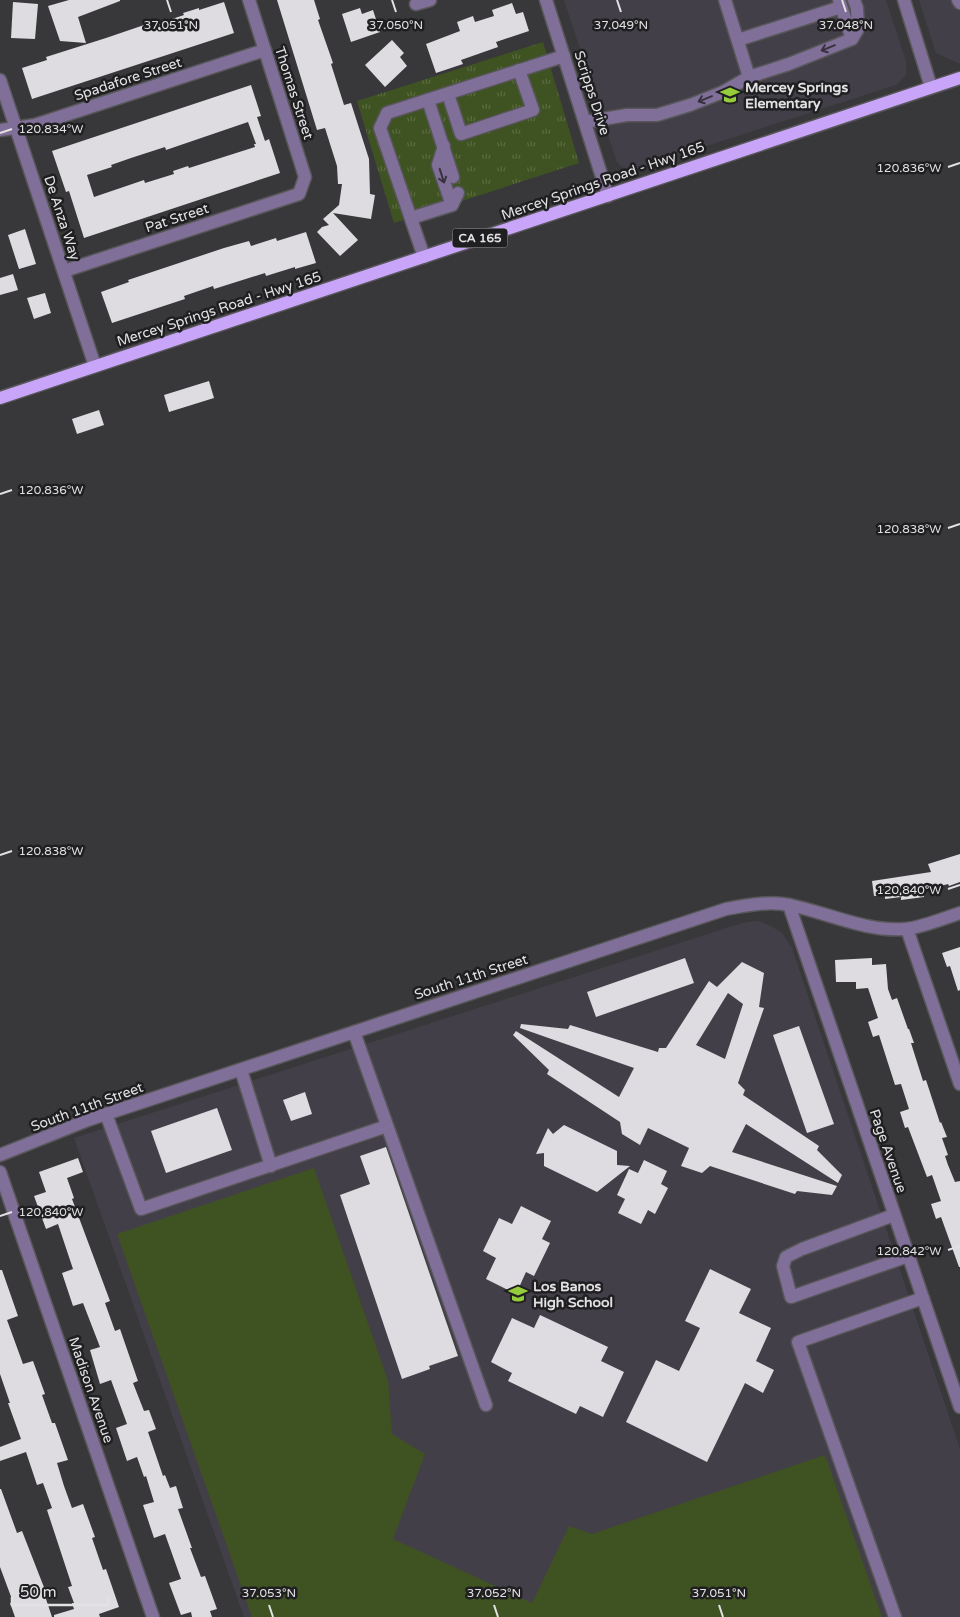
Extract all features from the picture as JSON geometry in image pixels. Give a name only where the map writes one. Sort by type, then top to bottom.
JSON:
[{"type":"main road","name":"Mercey Springs Road - Hwy 165","points":[[0,398],[960,78]]},
{"type":"street","name":"Thomas Street","points":[[249,0],[305,177],[298,194]]},
{"type":"street","points":[[416,4],[430,0]]},
{"type":"street","name":"Scripps Drive","points":[[546,0],[608,196]]},
{"type":"street","points":[[585,122],[627,115],[657,115],[690,105],[723,92],[749,77],[789,64],[852,39],[858,29],[857,8],[854,0]]},
{"type":"street","points":[[904,0],[931,87]]},
{"type":"street","points":[[729,1],[749,77]]},
{"type":"street","points":[[738,40],[840,4],[852,39]]},
{"type":"street","name":"Spadafore Street","points":[[0,130],[34,125],[265,50]]},
{"type":"street","points":[[424,257],[380,128],[387,113],[564,56]]},
{"type":"street","points":[[448,94],[462,134],[533,110],[519,70]]},
{"type":"street","name":"De Anza Way","points":[[0,80],[95,366]]},
{"type":"street","points":[[428,100],[453,177]]},
{"type":"street","points":[[444,146],[438,165],[452,205]]},
{"type":"street","points":[[411,218],[452,205],[458,193]]},
{"type":"street","name":"Pat Street","points":[[64,271],[298,194]]},
{"type":"street","name":"South 11th Street","points":[[0,1155],[106,1114],[726,909],[749,904],[770,903],[789,905],[854,923],[885,929],[907,929],[960,913]]},
{"type":"street","name":"Page Avenue","points":[[789,905],[960,1407]]},
{"type":"street","points":[[907,929],[960,1084]]},
{"type":"street","points":[[354,1032],[486,1405]]},
{"type":"street","points":[[241,1070],[271,1166]]},
{"type":"street","points":[[106,1114],[141,1209],[387,1126]]},
{"type":"street","name":"Madison Avenue","points":[[0,1172],[153,1617]]},
{"type":"street","points":[[894,1215],[802,1249],[786,1257],[782,1266],[791,1297],[908,1256]]},
{"type":"street","points":[[895,1617],[798,1342],[923,1298]]},
{"type":"shaded area","name":"Mercey Springs Elementary","points":[[564,0],[886,0],[906,61],[906,75],[896,85],[629,170],[617,162],[607,132],[610,125],[606,111],[598,104]]},
{"type":"shaded area","points":[[919,0],[960,0],[960,64],[936,53]]},
{"type":"shaded area","name":"Los Banos High School","points":[[758,921],[782,933],[792,948],[960,1449],[960,1617],[244,1617],[74,1138],[742,923]]},
{"type":"green space","points":[[543,42],[579,163],[394,223],[357,101]]},
{"type":"green space","points":[[314,1168],[388,1381],[392,1434],[425,1454],[393,1539],[532,1603],[569,1526],[592,1534],[825,1455],[882,1617],[252,1617],[117,1234]]},
{"type":"building","points":[[69,0],[120,1],[78,17],[86,43],[60,41],[48,6]]},
{"type":"building","points":[[277,0],[314,0],[320,19],[318,20],[333,63],[331,64],[344,105],[351,103],[369,159],[370,194],[375,195],[371,219],[333,213],[358,240],[340,256],[317,232],[322,227],[329,225],[323,219],[339,205],[342,184],[338,184],[337,166],[325,128],[317,130]]},
{"type":"building","points":[[13,2],[38,4],[35,39],[11,38]]},
{"type":"building","points":[[224,2],[234,33],[32,99],[22,68],[47,60],[46,57],[147,24],[148,27],[184,15],[183,13]]},
{"type":"building","points":[[512,3],[516,14],[523,12],[529,31],[496,42],[498,47],[461,60],[463,64],[436,73],[426,44],[460,31],[457,22],[473,16],[475,22],[494,16],[492,10]]},
{"type":"building","points":[[360,8],[362,14],[373,10],[380,32],[351,42],[342,14]]},
{"type":"building","points":[[392,40],[404,53],[400,57],[407,66],[385,87],[365,65]]},
{"type":"building","points":[[251,85],[261,116],[257,117],[265,141],[269,139],[280,173],[84,238],[69,191],[66,192],[52,151]],"holes":[[[248,122],[256,144],[254,144],[255,147],[189,168],[188,166],[173,171],[174,174],[145,183],[144,180],[94,197],[87,175],[112,167],[111,165],[131,158],[165,147],[166,150]]]},
{"type":"building","points":[[25,229],[36,264],[19,269],[8,235]]},
{"type":"building","points":[[306,232],[316,263],[266,276],[265,273],[214,289],[213,286],[184,296],[185,299],[112,323],[101,292],[129,282],[128,280],[224,248],[249,241],[251,246],[276,238],[277,241]]},
{"type":"building","points":[[13,274],[18,290],[0,295],[0,278]]},
{"type":"building","points":[[45,293],[51,313],[34,319],[27,298]]},
{"type":"building","points":[[209,381],[214,398],[169,412],[164,395]]},
{"type":"building","points":[[99,410],[104,425],[77,434],[72,419]]},
{"type":"building","points":[[960,854],[960,882],[923,891],[924,897],[901,900],[901,897],[885,899],[885,895],[874,896],[872,881],[931,872],[928,864]]},
{"type":"building","points":[[960,947],[960,990],[958,991],[950,966],[947,967],[942,953]]},
{"type":"building","points":[[685,958],[694,983],[596,1017],[587,992]]},
{"type":"building","points":[[872,958],[872,965],[886,964],[888,989],[892,1000],[897,998],[914,1043],[911,1043],[923,1081],[926,1080],[940,1123],[947,1137],[942,1138],[948,1155],[945,1156],[948,1165],[955,1182],[960,1181],[960,1267],[941,1217],[936,1219],[931,1204],[941,1201],[932,1175],[927,1177],[908,1127],[905,1128],[900,1112],[909,1109],[901,1084],[895,1085],[879,1035],[873,1037],[868,1022],[878,1018],[868,988],[856,989],[856,982],[836,982],[835,960]]},
{"type":"building","points":[[742,962],[764,973],[759,1007],[764,1008],[738,1083],[745,1090],[743,1095],[819,1146],[817,1150],[842,1175],[838,1183],[746,1124],[732,1152],[837,1186],[832,1195],[797,1191],[795,1194],[710,1166],[702,1173],[681,1166],[689,1148],[648,1128],[640,1145],[622,1134],[620,1122],[547,1074],[549,1070],[513,1035],[516,1031],[619,1097],[634,1068],[520,1028],[521,1024],[568,1029],[570,1025],[658,1052],[659,1048],[666,1048],[709,981],[717,987]],"holes":[[[728,993],[743,1004],[725,1059],[696,1045]]]},
{"type":"building","points":[[799,1026],[834,1124],[807,1133],[773,1035]]},
{"type":"building","points":[[305,1092],[312,1114],[291,1121],[283,1100]]},
{"type":"building","points":[[217,1108],[232,1150],[166,1173],[151,1131]]},
{"type":"building","points":[[564,1125],[617,1151],[617,1165],[630,1166],[597,1192],[544,1166],[544,1153],[536,1154],[548,1128],[553,1134]]},
{"type":"building","points":[[386,1147],[458,1356],[429,1366],[430,1369],[402,1379],[340,1195],[370,1184],[360,1156]]},
{"type":"building","points":[[78,1158],[83,1172],[67,1178],[74,1198],[72,1199],[110,1301],[105,1303],[115,1331],[120,1329],[138,1381],[133,1383],[144,1411],[149,1410],[156,1429],[148,1432],[163,1476],[165,1475],[170,1488],[176,1486],[183,1508],[178,1509],[192,1548],[190,1548],[201,1577],[205,1576],[217,1609],[210,1611],[212,1617],[192,1617],[191,1612],[181,1615],[169,1583],[181,1579],[165,1534],[154,1538],[143,1505],[154,1502],[146,1476],[144,1477],[137,1457],[127,1461],[116,1428],[127,1424],[111,1380],[100,1384],[90,1350],[100,1347],[83,1303],[73,1306],[62,1273],[73,1269],[58,1224],[46,1229],[34,1196],[46,1192],[39,1172]]},
{"type":"building","points":[[644,1160],[667,1171],[661,1184],[668,1188],[655,1214],[648,1210],[641,1224],[618,1213],[625,1199],[617,1195],[629,1169],[638,1173]]},
{"type":"building","points":[[521,1206],[551,1221],[542,1239],[550,1243],[534,1276],[526,1272],[516,1294],[486,1279],[496,1258],[483,1251],[499,1218],[512,1224]]},
{"type":"building","points":[[710,1269],[751,1289],[739,1313],[771,1328],[756,1361],[774,1370],[763,1393],[745,1383],[707,1462],[626,1422],[656,1360],[679,1371],[700,1328],[685,1321]]},
{"type":"building","points":[[0,1270],[2,1270],[18,1316],[7,1320],[23,1364],[33,1361],[45,1394],[42,1395],[52,1423],[55,1423],[68,1460],[57,1463],[64,1486],[72,1508],[83,1504],[95,1537],[92,1538],[103,1570],[106,1569],[119,1607],[99,1614],[100,1617],[54,1617],[54,1615],[74,1609],[72,1603],[74,1603],[68,1587],[72,1586],[47,1510],[52,1508],[43,1483],[37,1485],[26,1452],[0,1461],[0,1447],[21,1439],[0,1374]]},
{"type":"building","points":[[540,1315],[608,1347],[601,1361],[624,1372],[603,1417],[580,1406],[576,1414],[508,1381],[512,1373],[491,1362],[512,1318],[534,1328]]},
{"type":"building","points":[[0,1489],[17,1533],[22,1531],[47,1595],[45,1596],[52,1617],[15,1617],[10,1603],[13,1602],[0,1567]]},
{"type":"place","name":"Mercey Springs Elementary","points":[[730,95]]},
{"type":"place","name":"Los Banos High School","points":[[518,1294]]}]
